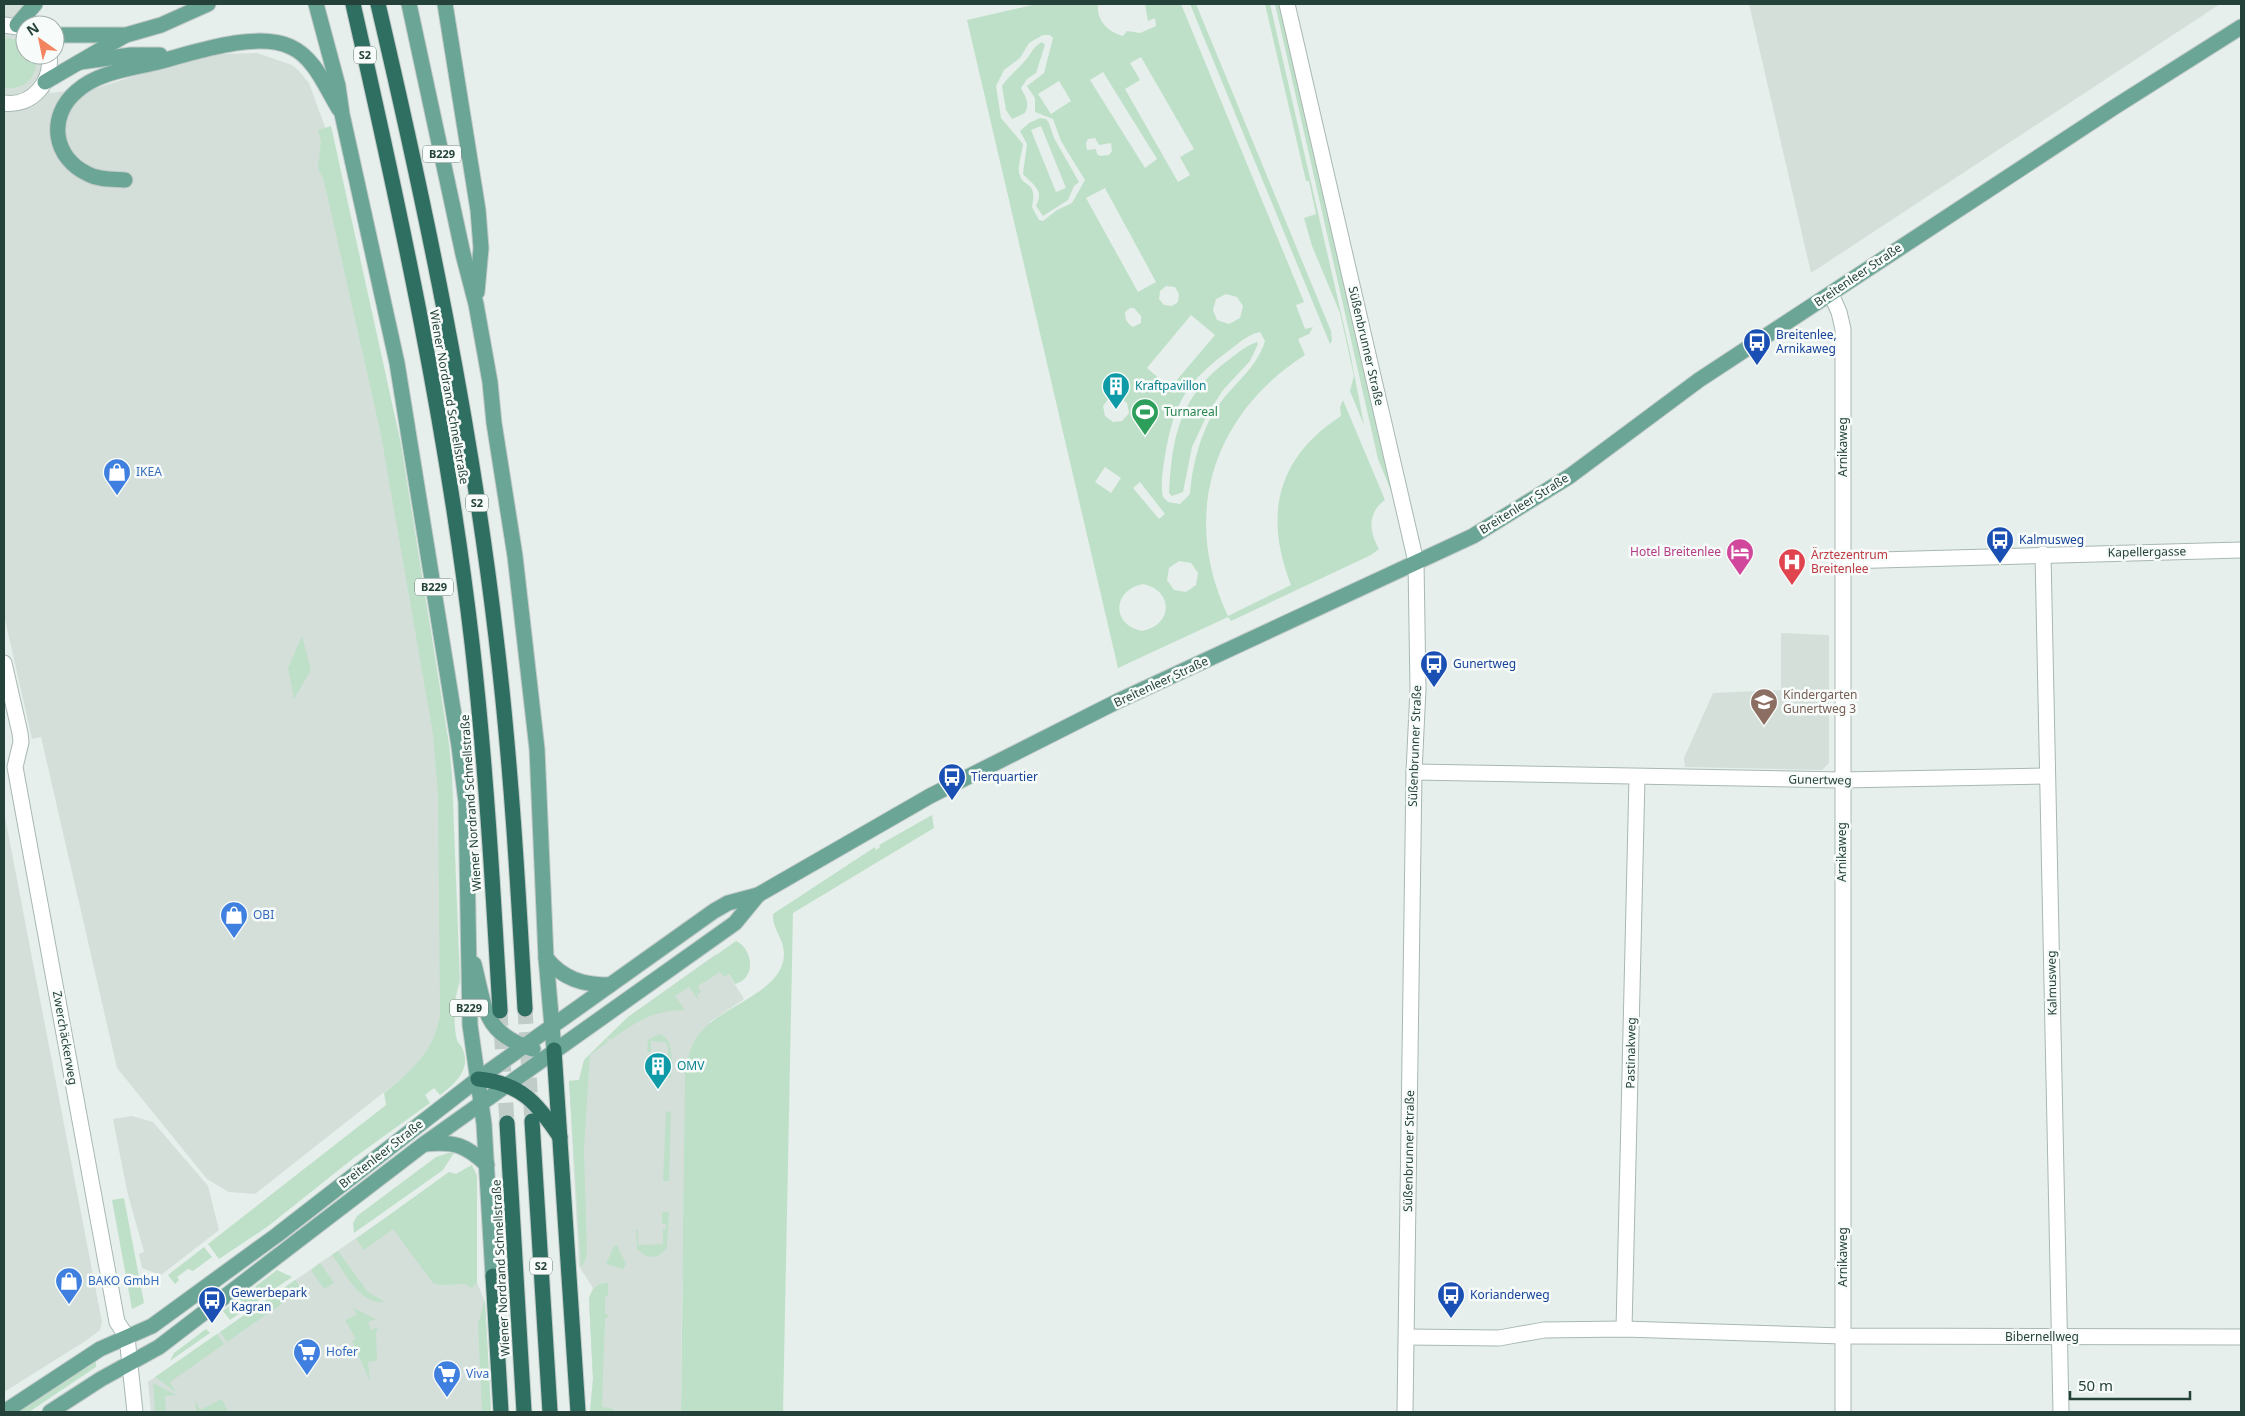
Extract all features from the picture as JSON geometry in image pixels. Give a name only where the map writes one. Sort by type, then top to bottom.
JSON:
[{"type":"highway","name":"Wiener Nordrand Schnellstraße","points":[[353,4],[418,308],[455,519],[481,726],[500,1011]]},
{"type":"highway","name":"Wiener Nordrand Schnellstraße","points":[[378,4],[423,198],[480,521],[505,717],[526,1009]]},
{"type":"highway","points":[[554,1050],[578,1412]]},
{"type":"highway","points":[[478,1080],[494,1081],[505,1085],[537,1104],[561,1138]]},
{"type":"highway","name":"S2","points":[[532,1121],[550,1412]]},
{"type":"highway","name":"Wiener Nordrand Schnellstraße","points":[[507,1123],[524,1412]]},
{"type":"highway","points":[[493,1276],[501,1412]]},
{"type":"main road","points":[[12,23],[35,4]]},
{"type":"main road","points":[[46,82],[126,35],[175,20],[208,4]]},
{"type":"main road","name":"B229","points":[[316,4],[338,86],[342,114],[397,364],[460,746],[466,802],[470,1025],[478,1080]]},
{"type":"main road","name":"B229","points":[[409,4],[427,80],[463,254],[476,304],[490,382],[494,423],[516,564],[532,691],[539,778],[546,958],[554,1050]]},
{"type":"main road","points":[[445,4],[479,217],[481,248],[476,304]]},
{"type":"main road","name":"Breitenleer Straße","points":[[4,1412],[100,1349],[152,1326],[258,1250],[524,1046],[714,911],[728,903],[758,895],[930,796],[1126,698],[1473,536],[1570,476],[1699,380],[2241,27]]},
{"type":"main road","points":[[65,35],[126,35]]},
{"type":"main road","points":[[125,180],[104,179],[88,175],[72,164],[61,149],[56,132],[58,119],[65,104],[76,91],[91,81],[207,48],[260,41],[275,42],[291,47],[304,56],[316,69],[342,114]]},
{"type":"main road","points":[[80,62],[131,55],[180,55]]},
{"type":"main road","name":"Breitenleer Straße","points":[[50,1412],[101,1379],[159,1348],[424,1144],[735,923],[758,895]]},
{"type":"main road","points":[[467,936],[488,1020],[499,1032],[524,1046],[554,1050]]},
{"type":"main road","points":[[546,958],[560,974],[571,980],[595,985],[610,985]]},
{"type":"main road","points":[[478,1080],[487,1165],[493,1276]]},
{"type":"main road","points":[[424,1144],[445,1142],[461,1146],[476,1154],[487,1165]]},
{"type":"street","name":"Süßenbrunner Straße","points":[[1287,4],[1416,562],[1418,689],[1414,772],[1405,1412]]},
{"type":"street","points":[[4,103],[24,101],[40,90],[46,82],[50,65]]},
{"type":"street","name":"Arnikaweg","points":[[1831,294],[1839,312],[1843,329],[1843,1412]]},
{"type":"street","name":"Kapellergasse","points":[[1843,561],[2241,550]]},
{"type":"street","name":"Kalmusweg","points":[[2043,554],[2061,1412]]},
{"type":"street","name":"Zwerchäckerweg","points":[[4,663],[21,742],[15,767],[117,1322],[127,1337],[135,1412]]},
{"type":"street","name":"Gunertweg","points":[[1414,772],[1842,780],[2047,776]]},
{"type":"street","name":"Pastinakweg","points":[[1624,1329],[1637,777]]},
{"type":"street","points":[[1407,1337],[1499,1338],[1544,1330],[1624,1329],[1843,1336]]},
{"type":"street","name":"Bibernellweg","points":[[1843,1336],[2241,1337]]},
{"type":"shaded area","points":[[4,4],[23,4],[26,15],[15,15],[15,65],[41,65],[50,93],[97,88],[188,59],[222,54],[257,53],[292,65],[309,83],[325,127],[364,305],[434,671],[453,1047],[416,1067],[255,1194],[229,1192],[207,1179],[117,1068],[41,737],[32,739],[4,615]]},
{"type":"shaded area","points":[[1749,4],[2220,4],[1811,273]]},
{"type":"shaded area","name":"Kindergarten Gunertweg 3","points":[[1781,633],[1829,635],[1829,763],[1822,770],[1685,767],[1684,758],[1713,693],[1781,690]]},
{"type":"shaded area","points":[[4,812],[102,1322],[100,1330],[87,1340],[4,1392]]},
{"type":"shaded area","points":[[716,954],[744,999],[710,1022],[682,1288],[681,1412],[590,1412],[593,1379],[589,1299],[593,1288],[579,1266],[569,1081],[579,1080],[584,1060],[628,1017]]},
{"type":"shaded area","points":[[132,1116],[153,1122],[208,1186],[219,1230],[161,1275],[142,1268],[139,1254],[144,1252],[127,1191],[113,1119]]},
{"type":"shaded area","points":[[472,1165],[477,1176],[476,1280],[485,1302],[491,1412],[151,1412],[148,1382],[449,1172],[456,1174]]},
{"type":"green space","points":[[1037,4],[1098,4],[1099,15],[1104,24],[1112,32],[1123,36],[1127,31],[1140,33],[1156,26],[1155,18],[1148,21],[1145,4],[1181,4],[1304,302],[1296,305],[1305,329],[1313,327],[1309,334],[1298,339],[1305,355],[1273,379],[1247,406],[1228,437],[1214,470],[1207,505],[1207,541],[1214,578],[1228,616],[1291,585],[1278,535],[1278,512],[1282,490],[1289,470],[1302,450],[1319,432],[1341,416],[1340,407],[1343,400],[1385,500],[1375,511],[1372,523],[1373,536],[1379,549],[1371,555],[1231,621],[1228,617],[1118,668],[967,20]],"holes":[[[1043,35],[1050,35],[1053,38],[1044,73],[1027,86],[1035,98],[1035,112],[1053,119],[1061,141],[1085,180],[1072,203],[1057,210],[1043,221],[1039,220],[1032,207],[1033,192],[1023,181],[1019,172],[1023,144],[1001,118],[996,86],[1004,70],[1020,58],[1029,43]],[[1141,57],[1194,149],[1180,157],[1190,175],[1178,182],[1125,89],[1140,80],[1130,63]],[[1103,72],[1157,159],[1145,168],[1090,80]],[[1059,81],[1071,101],[1051,114],[1038,94]],[[1095,138],[1099,145],[1111,143],[1112,151],[1109,155],[1100,156],[1097,154],[1096,149],[1087,150],[1086,143],[1088,139]],[[1105,188],[1156,282],[1138,292],[1086,198]],[[1166,286],[1175,287],[1179,294],[1178,302],[1172,306],[1164,305],[1159,299],[1160,291]],[[1226,294],[1237,297],[1243,306],[1240,318],[1229,324],[1217,320],[1213,310],[1216,299]],[[1130,308],[1134,308],[1141,316],[1141,323],[1133,327],[1125,317],[1125,312]],[[1191,315],[1215,335],[1170,388],[1147,368]],[[1260,332],[1265,341],[1257,359],[1220,403],[1208,423],[1199,446],[1190,494],[1180,504],[1168,502],[1163,497],[1162,476],[1169,437],[1178,407],[1185,394],[1203,372],[1248,336]],[[1119,397],[1127,403],[1129,413],[1122,421],[1113,422],[1105,416],[1103,406],[1109,398]],[[1105,467],[1121,478],[1111,493],[1095,482]],[[1140,482],[1165,514],[1159,519],[1133,488]],[[1179,561],[1191,563],[1198,573],[1196,585],[1186,592],[1174,590],[1167,580],[1169,568]],[[1143,584],[1160,593],[1166,608],[1164,616],[1152,628],[1142,631],[1132,628],[1121,615],[1119,608],[1125,593],[1133,587]]]},
{"type":"green space","points":[[1190,4],[1196,4],[1331,331],[1332,341],[1330,344]]},
{"type":"green space","points":[[1265,4],[1270,4],[1350,352],[1364,425],[1350,391],[1354,376],[1340,313],[1312,246],[1304,218],[1316,214],[1309,181],[1306,181]]},
{"type":"green space","points":[[1275,4],[1282,4],[1398,508],[1378,459]]},
{"type":"green space","points":[[4,39],[15,39],[15,65],[36,65],[33,75],[29,80],[18,87],[4,88]]},
{"type":"green space","points":[[1042,42],[1045,45],[1036,73],[1027,79],[1021,88],[1027,100],[1025,113],[1012,119],[1006,110],[1002,86],[1036,46]]},
{"type":"green space","points":[[1040,118],[1046,119],[1054,138],[1079,182],[1074,186],[1068,200],[1043,216],[1036,206],[1039,196],[1037,188],[1023,174],[1027,144],[1020,131],[1029,123]],"holes":[[[1041,126],[1066,188],[1056,192],[1031,130]]]},
{"type":"green space","points":[[331,126],[401,444],[449,744],[452,776],[460,982],[455,1003],[455,1027],[457,1040],[462,1047],[465,1057],[465,1064],[456,1082],[440,1095],[434,1088],[425,1095],[430,1103],[355,1157],[267,1227],[219,1259],[208,1244],[386,1105],[384,1093],[420,1059],[433,1039],[440,1014],[438,795],[433,734],[381,435],[324,181],[318,168],[321,141],[318,130]]},
{"type":"green space","points":[[1257,342],[1258,344],[1250,361],[1223,390],[1207,415],[1192,447],[1183,492],[1172,496],[1169,493],[1173,452],[1182,417],[1190,401],[1214,372],[1243,349]]},
{"type":"green space","points":[[302,636],[311,670],[294,699],[288,668]]},
{"type":"green space","points":[[932,815],[934,828],[793,913],[783,1412],[681,1412],[685,1070],[693,1045],[706,1027],[718,1017],[757,993],[778,974],[784,955],[782,942],[773,920],[773,914],[875,847],[876,850],[880,847],[879,845]]},
{"type":"green space","points":[[736,941],[746,950],[750,963],[747,976],[742,981],[735,984],[729,974],[724,977],[720,972],[698,986],[701,992],[697,994],[699,1001],[689,987],[675,996],[685,1010],[663,1012],[646,1018],[612,1039],[607,1039],[608,1042],[590,1055],[584,1150],[587,1251],[586,1259],[581,1267],[569,1081],[579,1080],[584,1060],[628,1017]]},
{"type":"green space","points":[[659,1034],[668,1041],[670,1046],[672,1059],[671,1078],[667,1078],[668,1046],[665,1042],[651,1041],[651,1052],[647,1052],[648,1040]]},
{"type":"green space","points":[[671,1111],[669,1181],[663,1181],[666,1112]]},
{"type":"green space","points":[[454,1153],[443,1170],[354,1233],[353,1223],[357,1216],[436,1157]]},
{"type":"green space","points":[[472,1165],[477,1176],[477,1282],[472,1288],[465,1284],[439,1285],[433,1283],[393,1229],[364,1250],[356,1239],[449,1172],[456,1174]]},
{"type":"green space","points":[[124,1198],[144,1303],[132,1309],[112,1200]]},
{"type":"green space","points":[[662,1212],[669,1212],[667,1248],[657,1257],[646,1256],[637,1249],[636,1230],[638,1230],[638,1245],[663,1244],[663,1229],[666,1229],[666,1224],[662,1224]]},
{"type":"green space","points":[[617,1245],[626,1264],[623,1269],[606,1264],[614,1246]]},
{"type":"green space","points":[[204,1247],[212,1257],[193,1271],[188,1269],[177,1277],[179,1280],[175,1284],[168,1275]]},
{"type":"green space","points":[[338,1251],[368,1292],[385,1302],[376,1302],[360,1293],[332,1255]]},
{"type":"green space","points":[[320,1263],[334,1283],[324,1289],[311,1270]]},
{"type":"green space","points":[[277,1270],[292,1277],[230,1320],[223,1311]]},
{"type":"green space","points":[[295,1280],[305,1293],[307,1301],[300,1291],[227,1342],[220,1332]]},
{"type":"green space","points":[[608,1283],[608,1296],[605,1297],[605,1314],[608,1314],[607,1318],[605,1318],[602,1407],[614,1409],[613,1412],[590,1412],[593,1379],[589,1299],[591,1292],[596,1287]]},
{"type":"green space","points":[[484,1302],[491,1412],[482,1412],[478,1324]]},
{"type":"green space","points":[[353,1308],[376,1319],[368,1322],[371,1330],[378,1327],[376,1332],[377,1361],[368,1362],[370,1381],[352,1341],[356,1339],[345,1320],[357,1315]]},
{"type":"green space","points":[[206,1329],[210,1333],[170,1361],[174,1353]]},
{"type":"green space","points":[[217,1334],[224,1344],[170,1382],[176,1392],[155,1377]]},
{"type":"green space","points":[[96,1360],[96,1367],[29,1412],[17,1412]]},
{"type":"green space","points":[[153,1383],[176,1395],[165,1396],[166,1412],[155,1412]]},
{"type":"green space","points":[[222,1399],[228,1412],[196,1412],[195,1400],[200,1410]]},
{"type":"tunnel","points":[[525,1009],[532,1121]]},
{"type":"tunnel","points":[[500,1011],[507,1123]]},
{"type":"place","name":"Breitenlee, Arnikaweg","points":[[1757,366]]},
{"type":"place","name":"Kraftpavillon","points":[[1116,410]]},
{"type":"place","name":"Turnareal","points":[[1145,436]]},
{"type":"place","name":"IKEA","points":[[117,496]]},
{"type":"place","name":"Kalmusweg","points":[[2000,564]]},
{"type":"place","name":"Hotel Breitenlee","points":[[1740,576]]},
{"type":"place","name":"Ärztezentrum Breitenlee","points":[[1792,586]]},
{"type":"place","name":"Gunertweg","points":[[1434,688]]},
{"type":"place","name":"Kindergarten Gunertweg 3","points":[[1764,726]]},
{"type":"place","name":"Tierquartier","points":[[952,801]]},
{"type":"place","name":"OBI","points":[[234,939]]},
{"type":"place","name":"OMV","points":[[658,1090]]},
{"type":"place","name":"BAKO GmbH","points":[[69,1305]]},
{"type":"place","name":"Korianderweg","points":[[1451,1319]]},
{"type":"place","name":"Gewerbepark Kagran","points":[[212,1324]]},
{"type":"place","name":"Hofer","points":[[307,1376]]},
{"type":"place","name":"Viva","points":[[447,1398]]}]
